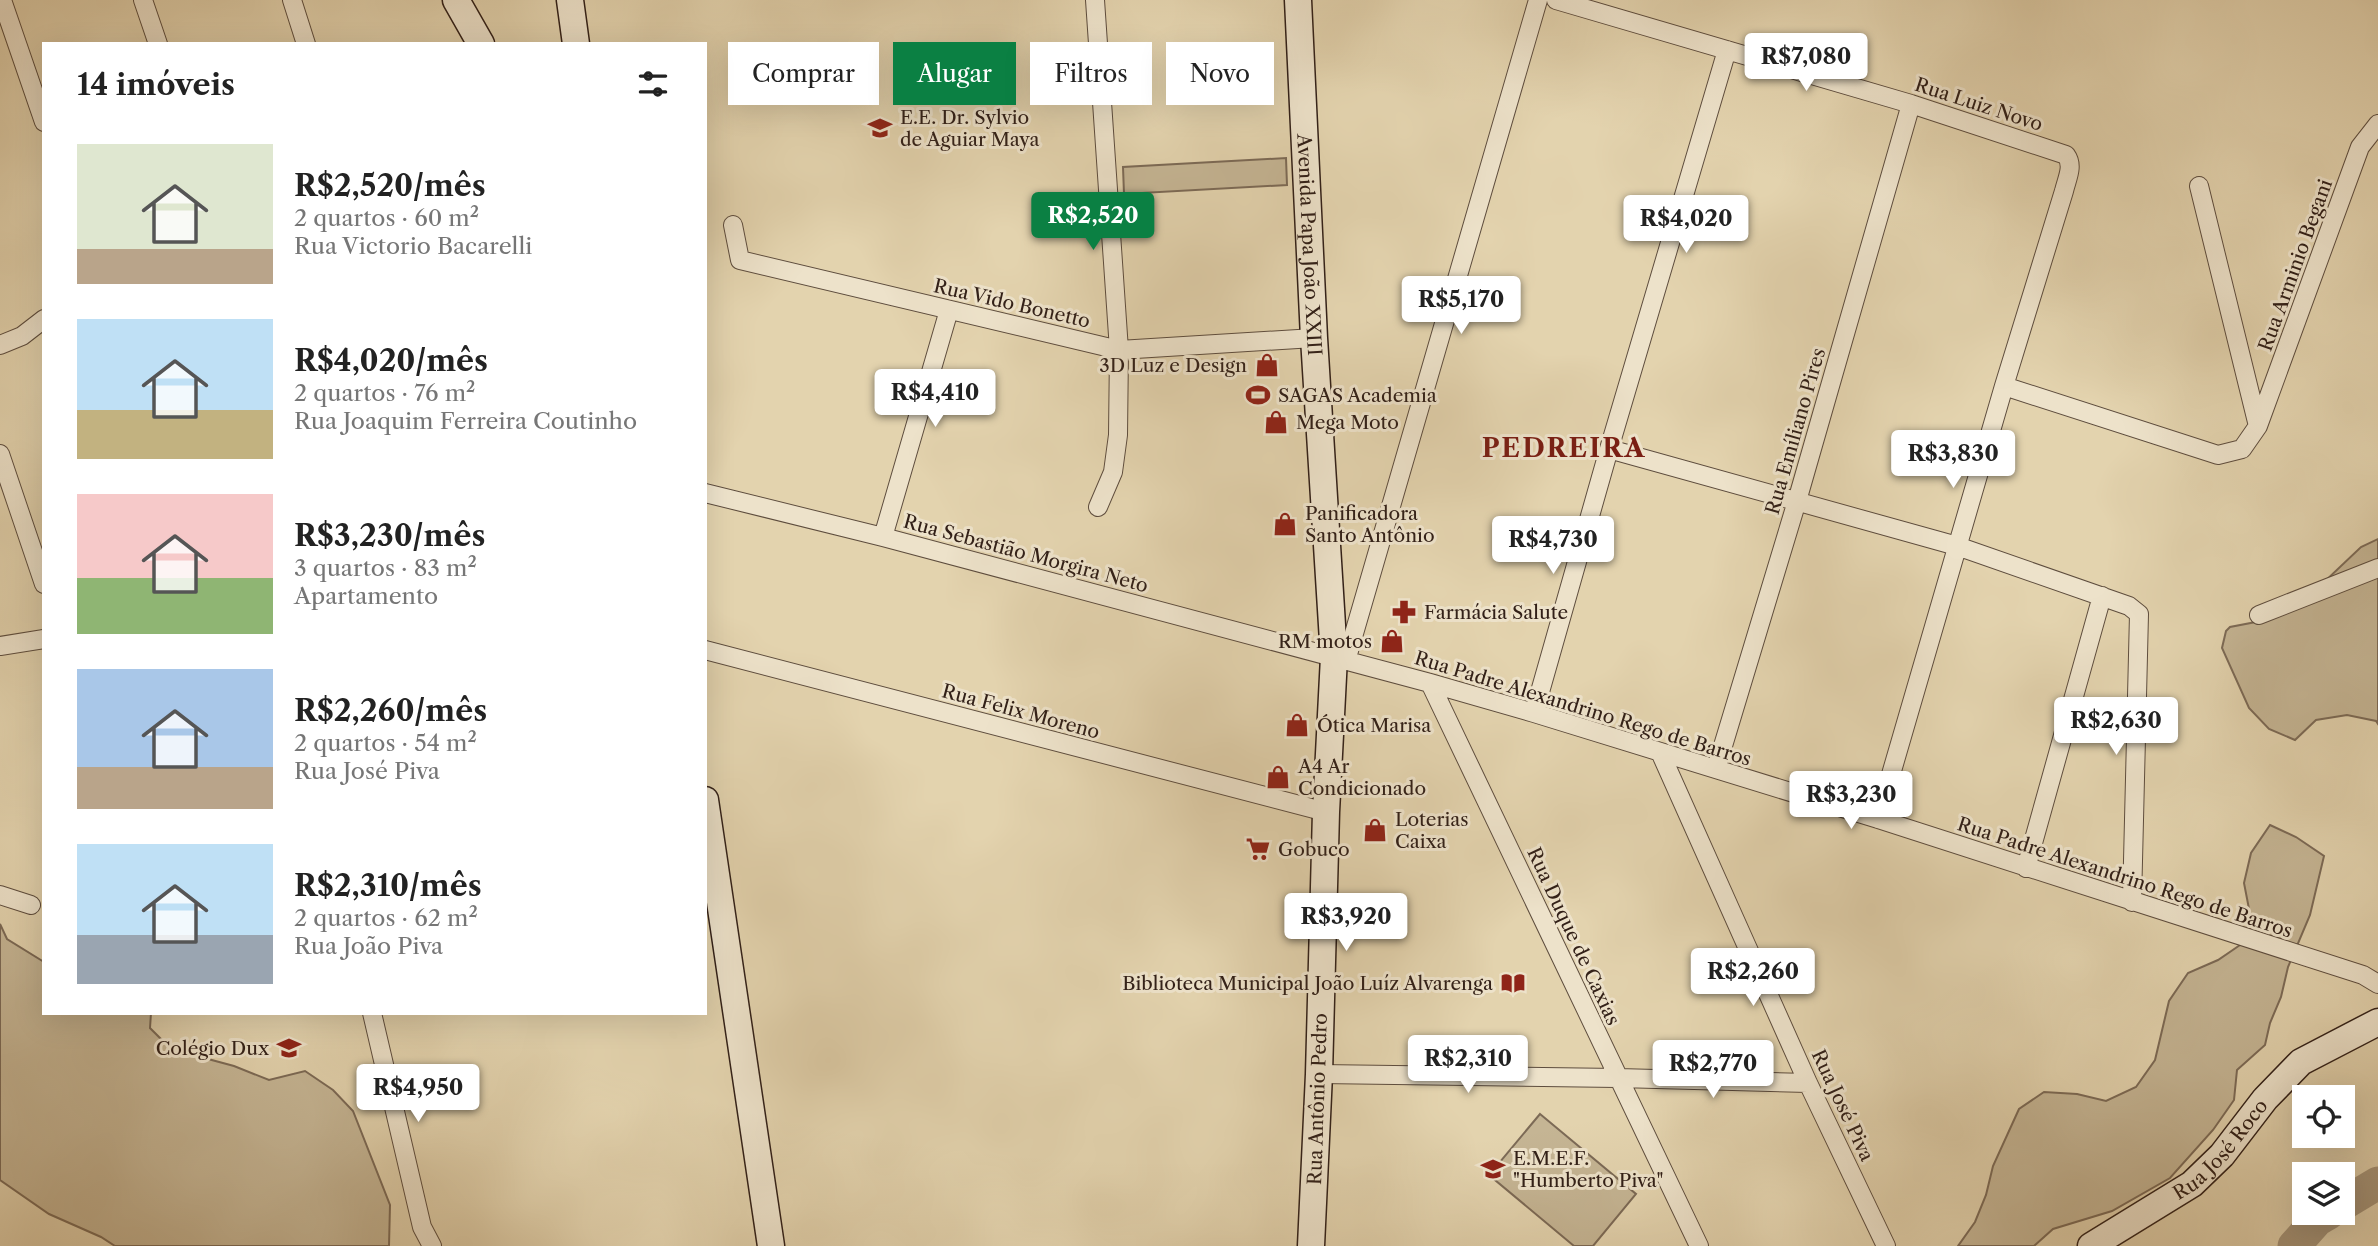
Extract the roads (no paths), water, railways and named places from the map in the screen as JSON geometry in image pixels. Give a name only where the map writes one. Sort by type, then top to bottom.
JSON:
[{"type":"main road","points":[[456,0],[480,42]]},
{"type":"main road","points":[[570,0],[576,42]]},
{"type":"main road","name":"Avenida Papa João XXIII","points":[[1298,0],[1314,338],[1340,659]]},
{"type":"main road","name":"Rua Antônio Pedro","points":[[1311,1246],[1319,1074],[1325,812],[1340,659]]},
{"type":"main road","points":[[707,814],[771,1246]]},
{"type":"main road","name":"Rua José Roco","points":[[2091,1246],[2192,1184],[2221,1155],[2265,1099],[2301,1062],[2378,1022]]},
{"type":"street","points":[[2,0],[42,116]]},
{"type":"street","points":[[143,0],[157,42]]},
{"type":"street","points":[[292,0],[305,42]]},
{"type":"street","points":[[1095,0],[1119,350],[1118,435],[1113,472],[1098,507]]},
{"type":"street","points":[[1340,659],[1538,0]]},
{"type":"street","name":"Rua Luiz Novo","points":[[1556,0],[1911,104],[2066,155],[2071,167],[2004,386]]},
{"type":"street","points":[[1534,713],[1727,50]]},
{"type":"street","name":"Rua Emíliano Pires","points":[[1716,769],[1797,501],[1911,104]]},
{"type":"street","name":"Rua Arminio Begani","points":[[2258,426],[2360,147],[2378,124]]},
{"type":"street","points":[[1878,819],[2004,386],[2218,455],[2242,449],[2258,426],[2199,186]]},
{"type":"street","name":"Rua Vido Bonetto","points":[[733,225],[740,260],[1119,350],[1314,338]]},
{"type":"street","points":[[883,537],[949,310]]},
{"type":"street","points":[[0,345],[22,335],[42,320]]},
{"type":"street","points":[[1609,449],[1957,546],[2129,606],[2139,614],[2132,902]]},
{"type":"street","points":[[0,454],[39,553],[42,572]]},
{"type":"street","name":"Rua Sebastião Morgira Neto","points":[[707,493],[883,537],[1340,659]]},
{"type":"street","points":[[2259,615],[2378,568]]},
{"type":"street","points":[[2026,869],[2102,596]]},
{"type":"street","points":[[0,646],[42,639]]},
{"type":"street","name":"Rua Felix Moreno","points":[[707,651],[1325,812]]},
{"type":"street","name":"Rua Padre Alexandrino Rego de Barros","points":[[1340,659],[1534,713],[1878,819],[2026,869],[2363,975],[2378,984]]},
{"type":"street","name":"Rua Duque de Caxias","points":[[1430,683],[1699,1246]]},
{"type":"street","name":"Rua José Piva","points":[[1660,752],[1808,1083],[1886,1246]]},
{"type":"street","points":[[0,895],[31,905]]},
{"type":"street","points":[[372,1015],[422,1227],[432,1246]]},
{"type":"street","points":[[1319,1074],[1808,1083]]},
{"type":"waterway","points":[[2355,1197],[2378,1183]]},
{"type":"waterway","points":[[2294,1246],[2313,1225]]},
{"type":"place","name":"E.E. Dr. Sylvio de Aguiar Maya","points":[[880,128]]},
{"type":"place","name":"3D Luz e Design","points":[[1267,365]]},
{"type":"place","name":"SAGAS Academia","points":[[1258,395]]},
{"type":"place","name":"Mega Moto","points":[[1276,422]]},
{"type":"place","name":"Panificadora Santo Antônio","points":[[1285,524]]},
{"type":"place","name":"Farmácia Salute","points":[[1404,612]]},
{"type":"place","name":"RM motos","points":[[1392,641]]},
{"type":"place","name":"Ótica Marisa","points":[[1297,725]]},
{"type":"place","name":"A4 Ar Condicionado","points":[[1278,777]]},
{"type":"place","name":"Loterias Caixa","points":[[1375,830]]},
{"type":"place","name":"Gobuco","points":[[1258,849]]},
{"type":"place","name":"Biblioteca Municipal João Luíz Alvarenga","points":[[1513,983]]},
{"type":"place","name":"Colégio Dux","points":[[289,1048]]},
{"type":"place","name":"E.M.E.F. \"Humberto Piva\"","points":[[1493,1169]]},
{"type":"district","name":"PEDREIRA","points":[[1564,448]]}]
